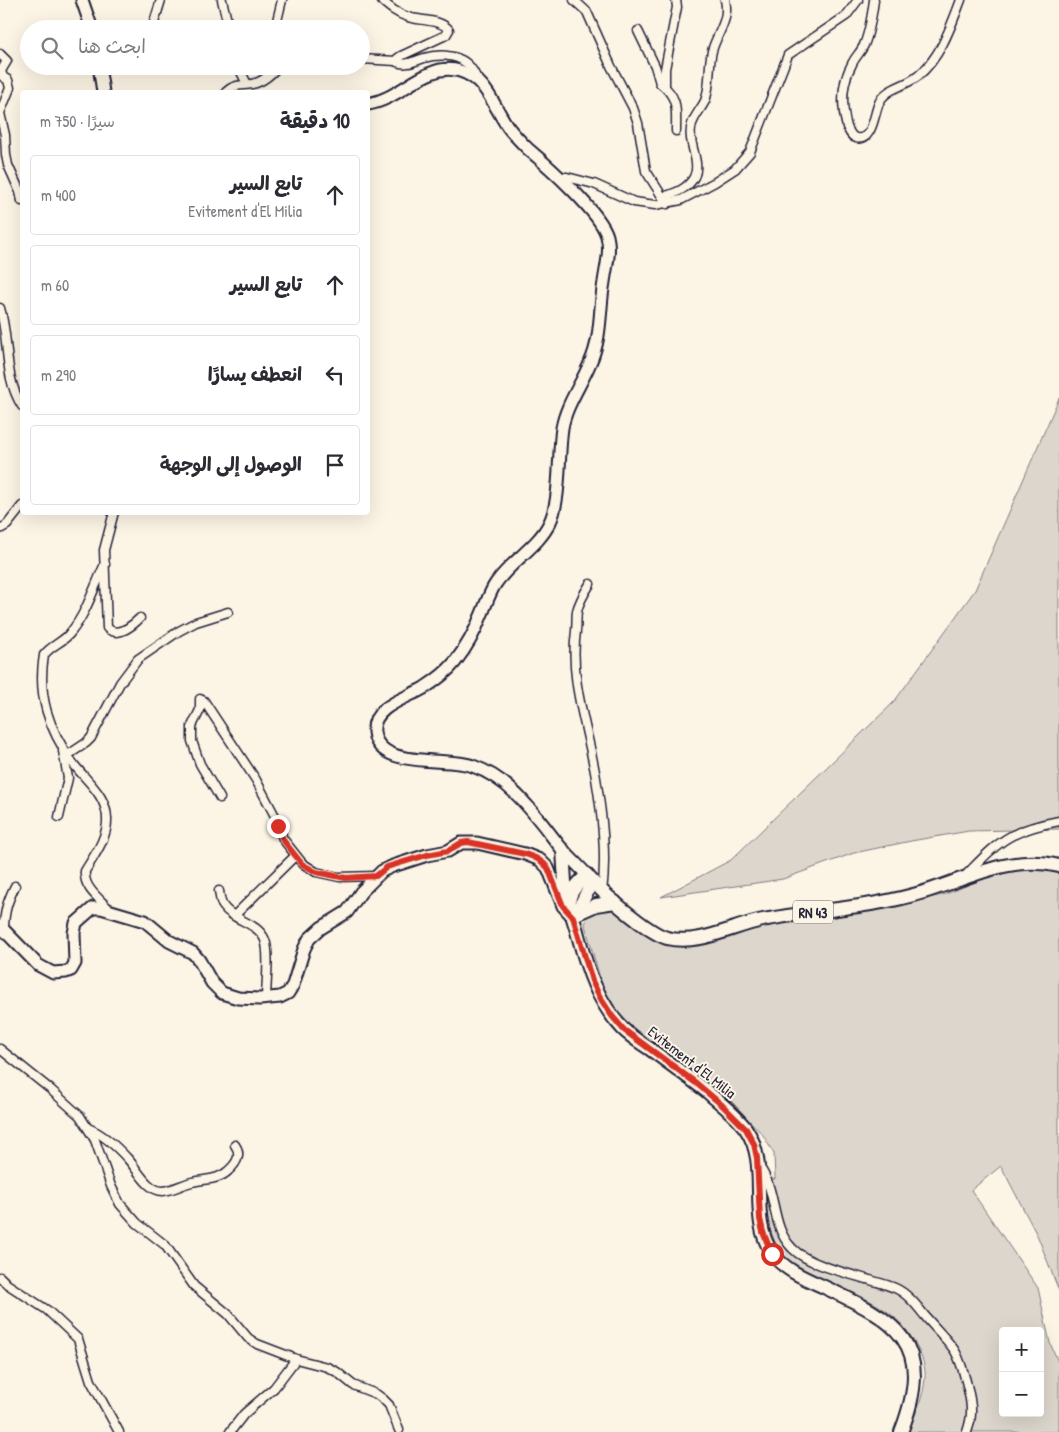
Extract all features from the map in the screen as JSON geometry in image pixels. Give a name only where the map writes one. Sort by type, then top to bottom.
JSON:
[{"type":"main road","points":[[82,0],[89,20]]},
{"type":"main road","points":[[370,103],[382,100],[438,70],[458,70],[478,79],[516,136],[560,177],[585,204],[604,227],[607,235],[608,254],[600,328],[595,351],[565,417],[562,428],[557,499],[552,518],[540,536],[497,580],[468,644],[454,664],[426,687],[389,705],[378,715],[374,728],[374,734],[380,746],[393,755],[414,760],[453,761],[473,766],[492,775],[524,802],[563,850],[589,878]]},
{"type":"main road","points":[[100,75],[103,90]]},
{"type":"main road","points":[[2,928],[38,965],[53,973],[66,972],[75,963],[74,933],[76,923],[93,908],[101,908],[144,921],[169,940],[193,953],[212,983],[222,993],[238,998],[266,998],[280,997],[288,993],[293,985],[304,949],[310,939],[321,928],[347,912],[376,876],[387,867],[448,851],[461,843],[477,843],[525,854],[544,863],[548,868],[563,906],[575,915]]},
{"type":"main road","name":"Evitement d'El Milia","points":[[563,850],[565,882],[569,902],[575,915],[592,981],[601,999],[624,1030],[696,1083],[734,1115],[746,1129],[754,1144],[760,1219],[772,1254],[802,1276],[886,1320],[899,1333],[910,1350],[914,1362],[914,1391],[901,1432]]},
{"type":"main road","name":"RN 43","points":[[589,878],[602,892],[652,930],[665,937],[680,940],[698,938],[760,920],[886,901],[924,892],[989,868],[1020,862],[1042,862],[1059,866]]},
{"type":"main road","points":[[569,902],[572,889],[589,878]]},
{"type":"main road","points":[[575,915],[589,878]]},
{"type":"main road","points":[[575,915],[596,905],[615,902]]},
{"type":"street","points":[[155,20],[161,0]]},
{"type":"street","points":[[222,0],[225,20]]},
{"type":"street","points":[[277,20],[282,0]]},
{"type":"street","points":[[381,0],[390,8],[406,16],[444,24],[449,30],[449,33],[446,35],[401,56],[396,61]]},
{"type":"street","points":[[574,0],[587,12],[594,24],[611,66],[633,108],[638,123],[646,171],[665,201]]},
{"type":"street","points":[[665,86],[665,69],[676,0]]},
{"type":"street","points":[[665,201],[688,186],[696,173],[697,167],[691,144],[691,128],[708,92],[713,48],[726,19],[727,7],[725,0]]},
{"type":"street","points":[[560,177],[594,184],[639,203],[654,205],[695,194],[726,175],[750,152],[786,58],[846,16],[858,0]]},
{"type":"street","points":[[874,0],[872,16],[864,44],[847,73],[842,97],[848,130],[852,137],[855,138],[860,138],[869,132],[884,94],[908,84],[929,65],[949,33],[962,0]]},
{"type":"street","points":[[638,31],[655,66],[660,83],[665,86],[676,101],[676,131]]},
{"type":"street","points":[[0,54],[7,61],[1,71],[8,80],[10,88],[0,113],[5,134],[6,155],[8,165],[20,192]]},
{"type":"street","points":[[370,60],[396,61],[405,64],[435,55],[453,57],[465,62],[478,79]]},
{"type":"street","points":[[242,75],[247,84]]},
{"type":"street","points":[[228,90],[240,84],[252,84],[270,75]]},
{"type":"street","points":[[0,309],[4,324],[10,376],[20,402]]},
{"type":"street","points":[[0,529],[7,525],[20,509]]},
{"type":"street","points":[[113,515],[104,550],[108,629],[126,630],[140,618]]},
{"type":"street","points":[[105,564],[78,623],[66,638],[44,655],[42,675],[43,702],[49,721],[68,755],[100,795],[106,806],[105,834],[85,871],[84,878],[91,890],[114,913]]},
{"type":"street","points":[[590,584],[577,611],[573,649],[579,700],[595,770],[600,802],[604,868],[602,892]]},
{"type":"street","points":[[68,755],[91,738],[126,674],[145,653],[188,626],[228,612]]},
{"type":"street","points":[[220,798],[200,764],[192,740],[192,726],[200,710],[200,698],[204,701],[252,773],[268,801],[283,840],[295,856],[308,868],[328,875],[346,878],[376,876]]},
{"type":"street","points":[[59,817],[68,778],[62,744]]},
{"type":"street","points":[[963,878],[1009,837],[1030,828],[1059,821]]},
{"type":"street","points":[[235,915],[267,882],[286,867],[295,856]]},
{"type":"street","points":[[2,928],[6,904],[15,886]]},
{"type":"street","points":[[219,891],[222,904],[248,923],[265,940],[266,998]]},
{"type":"street","points":[[0,1049],[80,1116],[94,1140],[111,1186],[120,1204],[131,1217],[165,1245],[194,1286],[228,1314],[248,1338],[257,1344],[296,1359],[327,1367],[337,1372],[353,1385],[376,1394],[389,1405],[399,1430]]},
{"type":"street","points":[[88,1128],[112,1143],[129,1159],[147,1182],[155,1189],[162,1191],[182,1184],[223,1176],[233,1167],[238,1158],[239,1151],[235,1145]]},
{"type":"street","points":[[757,1163],[770,1183],[779,1224],[787,1242],[793,1249],[802,1256],[818,1263],[897,1288],[912,1301],[952,1348],[958,1359],[971,1401],[971,1418],[967,1432]]},
{"type":"street","points":[[0,1277],[47,1310],[78,1339],[91,1380],[119,1432]]},
{"type":"street","points":[[230,1432],[244,1414],[274,1388],[296,1359]]},
{"type":"shaded area","points":[[1059,398],[1059,829],[969,831],[854,853],[783,879],[661,897],[731,860],[894,702],[975,590]]},
{"type":"shaded area","points":[[1041,868],[1059,873],[1059,1291],[1038,1237],[1001,1166],[971,1190],[1038,1288],[1050,1343],[1059,1364],[1059,1432],[908,1432],[921,1399],[925,1374],[921,1356],[910,1335],[901,1324],[880,1307],[869,1300],[803,1270],[781,1252],[772,1235],[766,1208],[764,1179],[775,1179],[774,1154],[763,1135],[732,1102],[638,1032],[618,1013],[603,989],[585,925],[588,913],[611,908],[619,911],[635,923],[700,943],[792,920],[867,910],[943,895],[1015,869]]},
{"type":"route","points":[[278,826],[283,840],[302,864],[316,872],[346,878],[376,876],[387,867],[448,851],[461,843],[468,842],[525,854],[544,863],[548,868],[563,906],[573,917],[592,981],[612,1016],[624,1030],[696,1083],[734,1115],[746,1129],[754,1144],[757,1158],[760,1219],[772,1254]]}]
